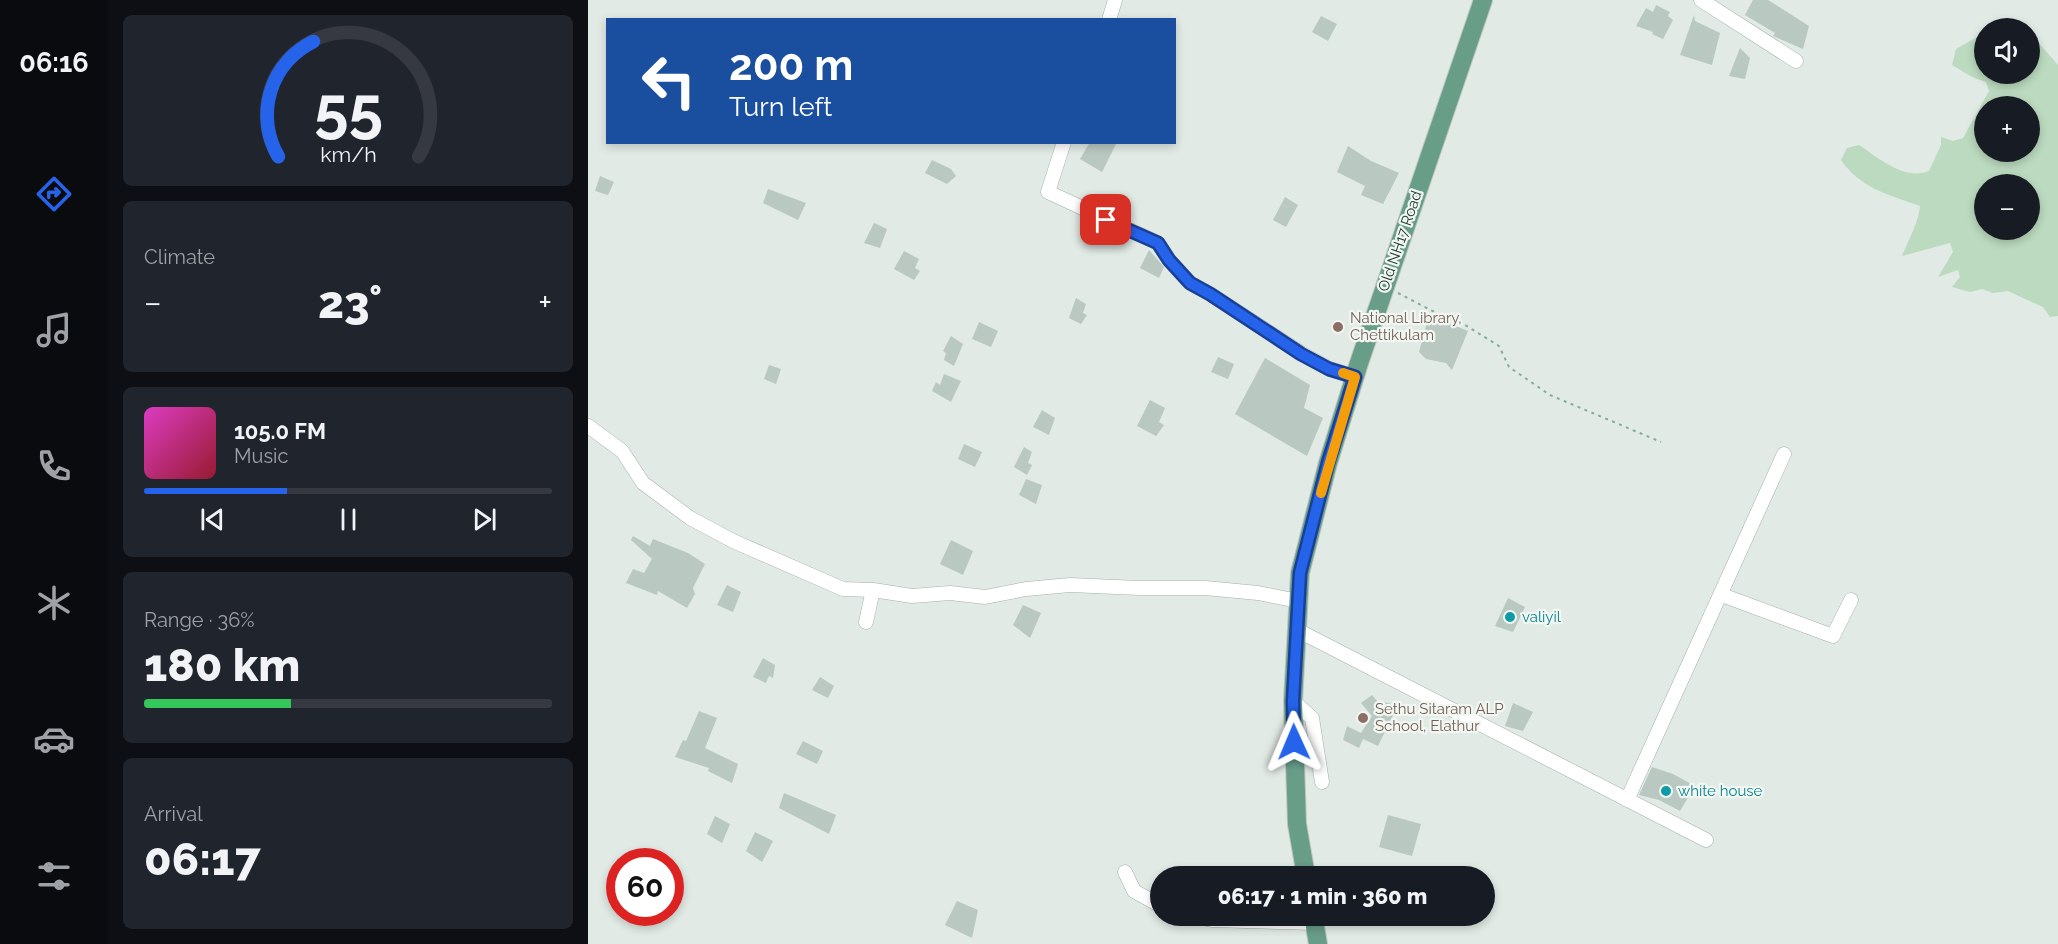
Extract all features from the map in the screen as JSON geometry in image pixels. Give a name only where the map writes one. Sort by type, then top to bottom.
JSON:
[{"type":"main road","name":"Old NH17 Road","points":[[1304,866],[1297,824],[1293,701],[1300,573],[1328,463],[1355,377],[1408,214],[1483,0]]},
{"type":"main road","points":[[1315,926],[1318,944]]},
{"type":"street","points":[[1110,18],[1115,0]]},
{"type":"street","points":[[1701,0],[1796,61]]},
{"type":"street","points":[[1063,144],[1048,192],[1158,243],[1169,260],[1190,283],[1301,354],[1329,369],[1355,377]]},
{"type":"street","points":[[588,426],[622,451],[643,483],[690,518],[733,541],[843,589],[873,590],[912,596],[950,593],[985,597],[1026,589],[1070,585],[1205,588],[1258,593],[1298,601]]},
{"type":"street","points":[[1627,800],[1722,595],[1784,454]]},
{"type":"street","points":[[866,622],[873,590]]},
{"type":"street","points":[[1722,595],[1833,636],[1851,600]]},
{"type":"street","points":[[1297,630],[1706,840]]},
{"type":"street","points":[[1293,701],[1312,718],[1322,782]]},
{"type":"street","points":[[1125,872],[1134,891],[1150,900]]},
{"type":"path","points":[[1396,291],[1446,318],[1457,320],[1499,346],[1509,367],[1550,395],[1661,442]]},
{"type":"green space","points":[[1974,39],[1974,78],[1952,65],[1956,49]]},
{"type":"green space","points":[[2040,44],[2058,65],[2058,316],[2050,317],[2043,307],[2008,291],[1993,293],[1982,289],[1970,292],[1952,287],[1960,277],[1958,270],[1938,277],[1953,252],[1950,243],[1902,256],[1920,206],[1866,184],[1841,160],[1847,148],[1859,145],[1883,162],[1901,171],[1920,173],[1929,171],[1941,145],[1941,137],[1953,141],[1963,138],[1974,118],[1974,162],[2040,162],[2040,96],[1986,96],[1989,91],[1987,84],[2040,84]]},
{"type":"building","points":[[1753,0],[1768,0],[1809,26],[1803,49],[1773,36],[1775,33],[1745,15]]},
{"type":"building","points":[[1656,5],[1670,12],[1668,16],[1673,20],[1663,39],[1652,34],[1653,32],[1636,26],[1646,8],[1653,12]]},
{"type":"building","points":[[1694,15],[1695,21],[1720,33],[1712,65],[1680,55]]},
{"type":"building","points":[[1321,16],[1337,24],[1328,41],[1312,32]]},
{"type":"building","points":[[1740,48],[1750,58],[1745,79],[1729,76]]},
{"type":"building","points":[[1089,144],[1116,144],[1102,172],[1080,159]]},
{"type":"building","points":[[1348,146],[1371,161],[1399,173],[1383,204],[1361,195],[1365,186],[1337,172]]},
{"type":"building","points":[[932,160],[951,169],[956,176],[947,184],[925,173]]},
{"type":"building","points":[[600,176],[614,182],[608,195],[595,191]]},
{"type":"building","points":[[768,189],[806,203],[798,220],[763,203]]},
{"type":"building","points":[[1285,197],[1298,205],[1286,227],[1273,220]]},
{"type":"building","points":[[874,223],[887,229],[880,248],[864,243]]},
{"type":"building","points":[[1149,250],[1164,267],[1159,278],[1140,268]]},
{"type":"building","points":[[904,251],[919,259],[915,268],[920,271],[914,280],[894,269]]},
{"type":"building","points":[[1076,298],[1086,304],[1083,313],[1087,315],[1081,324],[1069,318]]},
{"type":"building","points":[[1429,315],[1468,331],[1452,370],[1446,363],[1426,359],[1419,352]]},
{"type":"building","points":[[979,322],[998,331],[991,347],[972,339]]},
{"type":"building","points":[[951,336],[963,344],[954,366],[944,360],[946,353],[943,351]]},
{"type":"building","points":[[1218,357],[1234,364],[1228,379],[1211,372]]},
{"type":"building","points":[[1265,358],[1310,385],[1304,408],[1323,418],[1307,456],[1235,414]]},
{"type":"building","points":[[769,365],[781,369],[776,384],[764,379]]},
{"type":"building","points":[[944,374],[961,381],[951,402],[932,391],[936,382],[940,385]]},
{"type":"building","points":[[1150,400],[1165,408],[1159,422],[1164,425],[1156,436],[1137,426]]},
{"type":"building","points":[[1042,410],[1055,418],[1049,435],[1033,427]]},
{"type":"building","points":[[964,444],[982,452],[975,467],[958,459]]},
{"type":"building","points":[[1024,447],[1032,452],[1028,463],[1032,465],[1027,475],[1014,467]]},
{"type":"building","points":[[1026,479],[1042,485],[1036,504],[1019,495]]},
{"type":"building","points":[[633,536],[650,546],[653,539],[688,553],[705,564],[693,588],[695,594],[687,608],[658,591],[657,595],[626,583],[633,569],[644,573],[652,559],[631,540]]},
{"type":"building","points":[[951,540],[973,551],[963,575],[940,564]]},
{"type":"building","points":[[727,585],[741,592],[733,612],[717,605]]},
{"type":"building","name":"valiyil","points":[[1508,598],[1525,607],[1513,632],[1495,626]]},
{"type":"building","points":[[1023,605],[1041,613],[1030,638],[1013,625]]},
{"type":"building","points":[[763,658],[775,665],[773,678],[769,676],[766,683],[753,677]]},
{"type":"building","points":[[820,677],[834,686],[828,698],[812,690]]},
{"type":"building","points":[[1372,695],[1378,702],[1390,703],[1393,715],[1378,746],[1363,739],[1359,748],[1343,740],[1347,726],[1361,733],[1372,716],[1361,703]]},
{"type":"building","points":[[1513,703],[1533,712],[1523,731],[1505,726]]},
{"type":"building","points":[[699,711],[717,718],[705,748],[738,764],[732,783],[708,771],[709,768],[675,757],[683,740],[686,741]]},
{"type":"building","points":[[803,741],[823,751],[817,764],[796,754]]},
{"type":"building","name":"white house","points":[[1652,767],[1673,774],[1695,786],[1680,811],[1659,800],[1639,795]]},
{"type":"building","points":[[784,793],[836,815],[829,834],[779,808]]},
{"type":"building","points":[[1388,815],[1421,824],[1412,856],[1379,847]]},
{"type":"building","points":[[715,816],[730,824],[722,843],[707,834]]},
{"type":"building","points":[[755,832],[773,841],[762,862],[746,851]]},
{"type":"building","points":[[957,901],[978,910],[972,938],[945,925]]},
{"type":"slow traffic","points":[[1321,493],[1355,377],[1343,373]]},
{"type":"place","name":"National Library, Chettikulam","points":[[1338,327]]},
{"type":"place","name":"valiyil","points":[[1510,617]]},
{"type":"place","name":"Sethu Sitaram ALP School, Elathur","points":[[1363,718]]},
{"type":"place","name":"white house","points":[[1666,791]]},
{"type":"route","points":[[1106,220],[1158,243],[1169,260],[1190,283],[1256,323],[1301,354],[1329,369],[1355,377],[1328,463],[1300,573],[1293,701],[1294,742]]}]
